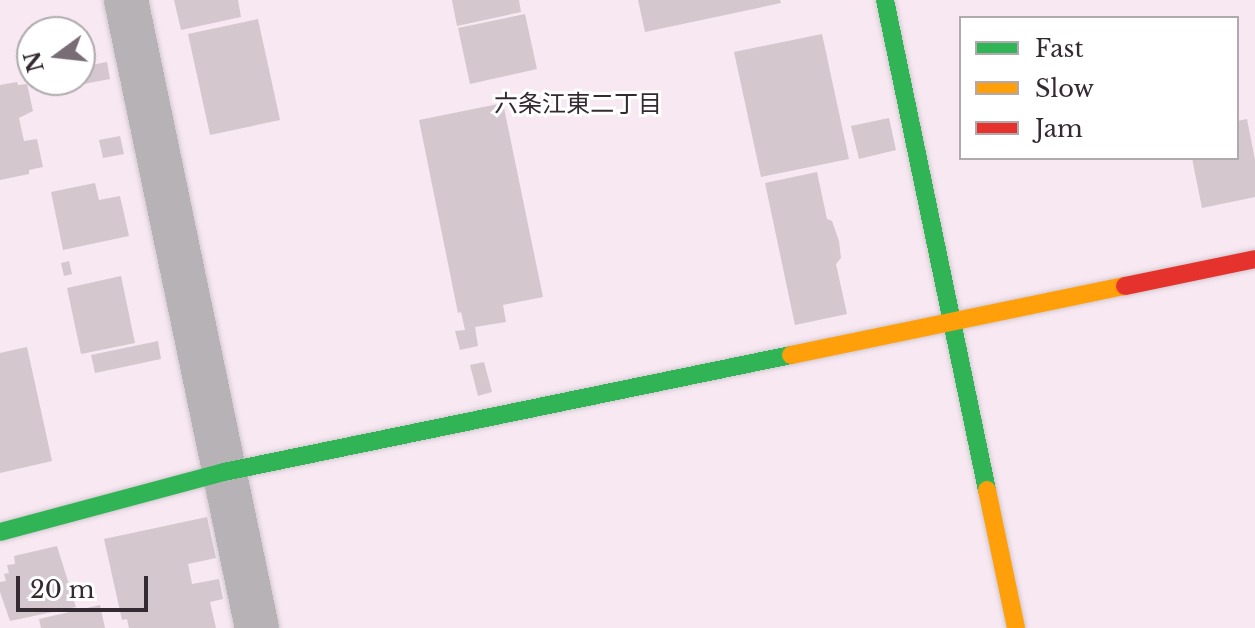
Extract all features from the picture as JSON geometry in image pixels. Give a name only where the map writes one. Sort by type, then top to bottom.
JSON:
[{"type":"street","points":[[126,0],[257,628]]},
{"type":"street","points":[[885,0],[1016,628]]},
{"type":"street","points":[[0,532],[224,472],[1255,259]]},
{"type":"building","points":[[174,0],[238,0],[241,17],[181,30]]},
{"type":"building","points":[[452,0],[519,0],[521,12],[457,26]]},
{"type":"building","points":[[638,0],[780,0],[781,3],[645,32]]},
{"type":"building","points":[[525,14],[537,69],[470,84],[458,28]]},
{"type":"building","points":[[258,19],[280,120],[210,135],[188,34]]},
{"type":"building","points":[[822,34],[849,159],[761,177],[734,52]]},
{"type":"building","points":[[107,62],[110,79],[96,82],[96,64]]},
{"type":"building","points":[[16,82],[16,96],[30,96],[33,111],[19,118],[24,141],[37,139],[43,167],[29,170],[29,174],[0,180],[0,85]]},
{"type":"building","points":[[503,103],[543,297],[503,305],[506,322],[475,327],[478,346],[460,350],[455,331],[465,330],[461,312],[458,313],[419,120]]},
{"type":"building","points":[[889,118],[896,150],[859,159],[851,126]]},
{"type":"building","points":[[1247,119],[1255,160],[1255,197],[1202,208],[1192,160],[1239,160],[1239,121]]},
{"type":"building","points":[[120,136],[124,154],[103,158],[99,140]]},
{"type":"building","points":[[817,172],[827,219],[832,221],[839,241],[841,258],[836,264],[847,314],[795,325],[765,183]]},
{"type":"building","points":[[95,183],[99,200],[120,196],[129,236],[63,250],[51,192]]},
{"type":"building","points":[[69,261],[72,274],[64,276],[61,263]]},
{"type":"building","points":[[121,276],[135,343],[81,354],[67,288]]},
{"type":"building","points":[[158,341],[161,359],[95,373],[91,355]]},
{"type":"building","points":[[27,347],[52,461],[0,473],[0,353]]},
{"type":"building","points":[[484,362],[492,392],[478,396],[470,365]]},
{"type":"building","points":[[207,517],[216,558],[188,564],[192,584],[219,579],[223,599],[210,602],[216,628],[129,628],[127,619],[122,620],[104,539]]},
{"type":"building","points":[[57,546],[76,607],[10,621],[0,592],[0,582],[6,581],[4,574],[9,573],[7,565],[15,564],[14,556]]},
{"type":"building","points":[[100,605],[105,628],[41,628],[39,619]]},
{"type":"traffic: fast","points":[[885,0],[987,490]]},
{"type":"traffic: fast","points":[[0,532],[224,472],[791,355]]},
{"type":"traffic: slow","points":[[791,355],[1125,286]]},
{"type":"traffic: slow","points":[[987,490],[1016,628]]},
{"type":"traffic: jam","points":[[1125,286],[1255,259]]},
{"type":"district","name":"六条江東二丁目","points":[[578,104]]}]
